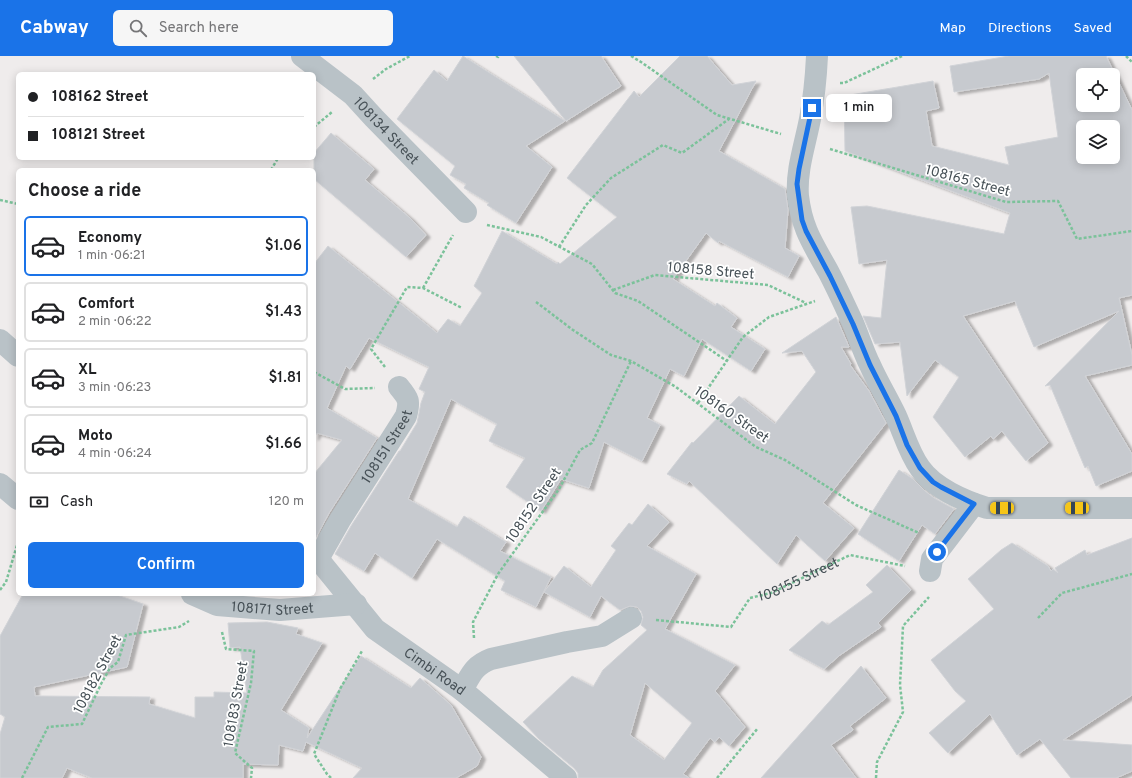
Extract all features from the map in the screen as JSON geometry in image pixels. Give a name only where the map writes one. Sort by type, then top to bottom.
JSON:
[{"type":"street","name":"108134 Street","points":[[302,56],[353,95],[466,212]]},
{"type":"street","points":[[817,56],[815,84],[797,184],[802,220],[807,235],[848,312],[870,365],[896,416],[907,445],[918,465],[925,474],[941,487],[974,504],[987,508],[1132,508]]},
{"type":"street","points":[[0,340],[16,354]]},
{"type":"street","name":"108151 Street","points":[[316,556],[406,416],[409,401],[407,396],[399,387]]},
{"type":"street","points":[[0,484],[16,497]]},
{"type":"street","points":[[930,571],[932,560],[974,504]]},
{"type":"street","name":"Cimbi Road","points":[[316,556],[375,629],[462,690],[566,778]]},
{"type":"street","name":"108171 Street","points":[[197,596],[217,605],[280,610],[356,604]]},
{"type":"street","points":[[462,690],[476,667],[490,659],[602,636],[631,618]]},
{"type":"path","points":[[353,95],[386,69],[410,56]]},
{"type":"path","points":[[631,56],[648,66],[717,115],[805,142]]},
{"type":"path","points":[[815,84],[844,83],[902,56]]},
{"type":"path","points":[[1126,56],[1132,62]]},
{"type":"path","points":[[559,247],[586,205],[611,178],[663,145],[682,153],[729,119]]},
{"type":"path","name":"108165 Street","points":[[805,142],[1006,202],[1058,201],[1077,239],[1132,230]]},
{"type":"path","points":[[0,200],[16,204]]},
{"type":"path","points":[[462,308],[423,288],[466,212],[473,222],[541,237],[592,264],[615,293],[638,301],[727,361],[698,403]]},
{"type":"path","name":"108158 Street","points":[[613,290],[655,276],[768,285],[806,303],[769,317],[743,337],[727,361]]},
{"type":"path","name":"108151 Street","points":[[399,387],[371,349],[406,287],[423,288]]},
{"type":"path","name":"108160 Street","points":[[536,302],[572,330],[611,355],[631,362],[676,387],[756,447],[785,460],[856,505],[943,544]]},
{"type":"path","name":"108152 Street","points":[[476,667],[473,622],[498,574],[559,488],[580,450],[592,443],[631,362]]},
{"type":"path","points":[[316,373],[345,389],[399,387]]},
{"type":"path","points":[[0,590],[6,582],[16,549]]},
{"type":"path","name":"108155 Street","points":[[631,618],[731,627],[750,598],[771,593],[850,555],[930,571]]},
{"type":"path","points":[[876,778],[877,762],[903,712],[900,685],[903,626],[936,590],[930,571]]},
{"type":"path","points":[[1038,618],[1062,593],[1132,574]]},
{"type":"path","name":"108182 Street","points":[[22,778],[48,727],[82,724],[107,673],[110,668],[118,662],[126,635],[179,627],[217,605]]},
{"type":"path","name":"108183 Street","points":[[217,605],[226,649],[254,651],[251,683],[234,752],[252,768],[251,778]]},
{"type":"path","points":[[330,778],[314,754],[340,689],[375,629]]},
{"type":"path","points":[[716,778],[758,728]]},
{"type":"building","points":[[463,56],[565,121],[526,146],[552,167],[516,223],[487,205],[489,203],[464,188],[466,184],[450,175],[455,166],[397,119],[434,70],[447,81]]},
{"type":"building","points":[[514,56],[601,56],[621,86],[566,121]]},
{"type":"building","points":[[680,56],[707,56],[732,85],[756,81],[719,151],[785,189],[788,210],[785,248],[799,256],[788,277],[719,241],[718,243],[706,233],[673,279],[715,306],[717,303],[737,318],[731,327],[765,349],[751,371],[702,339],[684,376],[670,369],[647,418],[660,425],[642,461],[604,442],[589,488],[561,479],[541,511],[506,487],[525,458],[489,441],[497,424],[451,399],[408,499],[457,527],[464,516],[506,542],[500,551],[551,577],[536,607],[501,590],[505,581],[437,539],[412,578],[375,553],[364,571],[335,554],[351,526],[417,423],[425,392],[419,389],[429,367],[369,338],[350,369],[346,366],[327,408],[377,438],[329,513],[316,537],[316,472],[342,440],[317,433],[316,435],[316,261],[328,246],[437,333],[448,319],[460,326],[482,293],[474,286],[502,231],[557,264],[558,262],[560,264],[617,217],[567,178],[634,91],[639,97]]},
{"type":"building","points":[[1009,56],[1106,56],[1112,68],[1076,68],[1076,112],[1120,112],[1120,85],[1132,110],[1132,295],[1119,298],[1132,355],[1132,365],[1085,376],[1132,454],[1132,471],[1096,486],[1088,466],[1085,468],[1050,385],[1045,386],[1119,311],[1034,347],[1015,301],[963,316],[1048,443],[1026,461],[1002,431],[993,439],[991,436],[965,457],[933,417],[959,377],[935,360],[907,396],[900,342],[875,344],[863,316],[881,318],[887,260],[859,264],[851,207],[867,206],[1004,234],[1010,213],[845,151],[844,96],[933,81],[939,108],[926,111],[932,146],[1009,165],[1005,147],[1058,137],[1049,73],[1039,79],[954,92],[950,66]]},
{"type":"building","points":[[331,133],[374,169],[365,180],[410,218],[426,235],[406,257],[316,181],[316,168],[314,168],[314,160],[316,160],[316,151]]},
{"type":"building","points":[[836,317],[849,347],[841,347],[851,364],[850,365],[869,391],[886,423],[823,503],[854,528],[825,561],[796,535],[777,564],[689,481],[687,484],[667,474],[692,442],[693,443],[739,396],[775,424],[816,372],[802,351],[782,353]]},
{"type":"building","points":[[899,470],[913,479],[934,498],[954,509],[935,534],[922,525],[899,561],[858,534]]},
{"type":"building","points":[[648,504],[669,522],[647,546],[696,574],[665,629],[735,665],[715,691],[745,727],[729,746],[719,737],[715,742],[710,738],[683,774],[689,778],[578,778],[578,773],[574,768],[539,739],[523,722],[572,676],[593,687],[603,670],[647,630],[641,625],[643,617],[641,611],[637,607],[630,606],[620,610],[601,596],[590,617],[544,592],[564,566],[591,587],[616,550],[611,546],[629,523],[632,525]],"holes":[[[645,683],[692,723],[664,760],[630,735]]]},
{"type":"building","points":[[1132,538],[1132,695],[1063,740],[1132,745],[1132,771],[1116,778],[1071,778],[1040,739],[1017,755],[990,714],[948,753],[929,733],[966,701],[955,691],[931,660],[994,609],[968,579],[1001,550],[1012,543],[1048,566],[1051,571],[1053,569],[1058,573],[1055,568],[1085,550],[1087,555]]},
{"type":"building","points":[[887,565],[911,590],[878,623],[881,627],[840,655],[824,669],[789,650],[822,621],[828,625],[873,592],[866,585]]},
{"type":"building","points":[[22,596],[120,596],[143,604],[127,667],[34,687],[35,696],[150,697],[149,704],[195,718],[195,697],[214,697],[214,692],[247,693],[240,647],[230,648],[228,623],[267,622],[298,628],[296,634],[322,643],[281,710],[309,728],[307,738],[361,656],[411,688],[420,678],[451,705],[481,757],[477,766],[456,778],[353,778],[362,768],[306,742],[303,751],[279,745],[278,765],[243,764],[243,778],[92,778],[67,768],[62,778],[0,778],[0,734],[5,717],[0,714],[0,636]]},
{"type":"building","points":[[861,666],[886,698],[850,726],[853,730],[831,745],[856,778],[761,778]]},
{"type":"route","points":[[812,108],[797,184],[802,220],[806,231],[830,276],[853,324],[870,365],[896,416],[907,445],[920,468],[933,482],[974,504],[937,552]]}]
